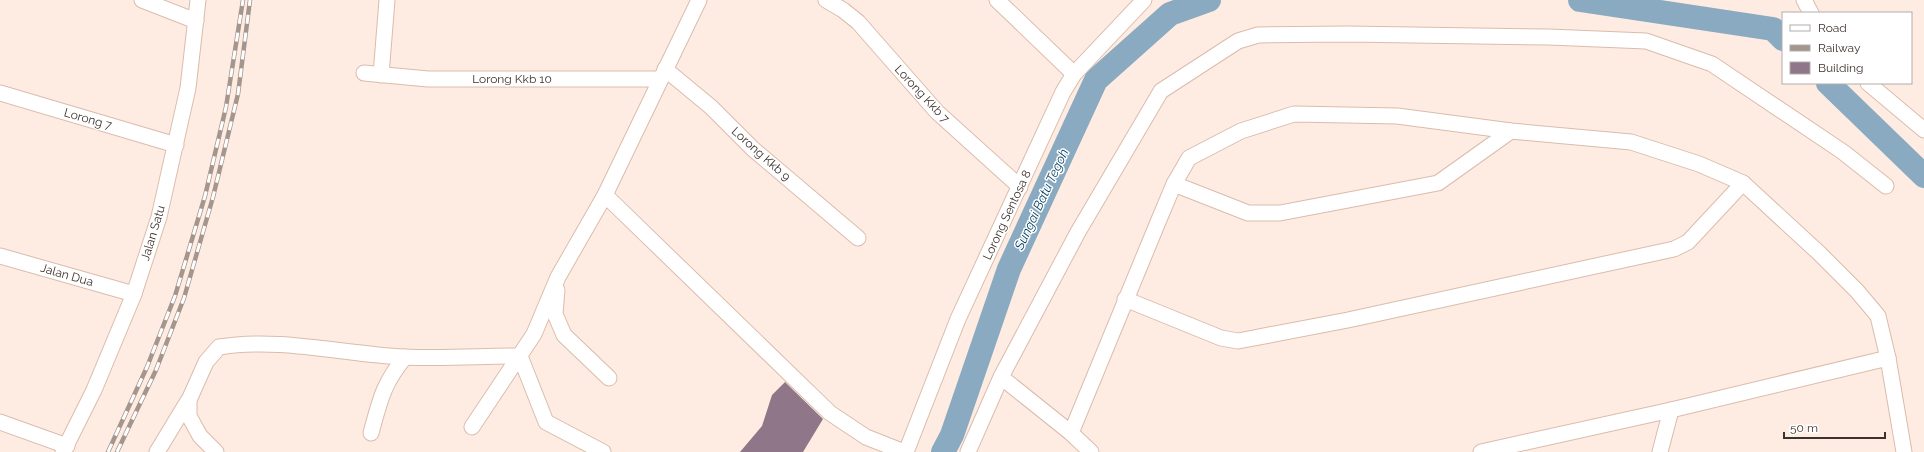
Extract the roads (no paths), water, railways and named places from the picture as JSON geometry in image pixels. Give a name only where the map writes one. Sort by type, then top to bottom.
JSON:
[{"type":"street","points":[[142,0],[196,21]]},
{"type":"street","name":"Jalan Satu","points":[[65,449],[94,390],[134,294],[159,217],[188,88],[198,0]]},
{"type":"street","points":[[381,75],[387,0]]},
{"type":"street","points":[[472,427],[534,334],[558,277],[605,195],[698,0]]},
{"type":"street","name":"Lorong Kkb 7","points":[[826,0],[843,10],[858,22],[937,112],[1020,187]]},
{"type":"street","points":[[997,0],[1074,74]]},
{"type":"street","name":"Lorong Sentosa 8","points":[[905,452],[958,319],[1063,92],[1074,74],[1144,0]]},
{"type":"street","points":[[1804,0],[1810,12]]},
{"type":"street","points":[[968,452],[1001,377],[1078,232],[1161,91],[1238,42],[1258,35],[1348,34],[1549,37],[1646,41],[1712,64],[1843,152],[1886,186]]},
{"type":"street","name":"Lorong Kkb 10","points":[[364,73],[428,79],[662,74]]},
{"type":"street","name":"Lorong Kkb 9","points":[[662,74],[711,107],[754,149],[858,238]]},
{"type":"street","points":[[1869,84],[1924,130]]},
{"type":"street","name":"Lorong 7","points":[[0,93],[176,145]]},
{"type":"street","points":[[1071,433],[1125,299],[1174,184],[1189,158],[1241,131],[1294,114],[1397,116],[1511,130],[1631,142],[1698,164],[1743,183],[1819,253],[1878,316],[1888,358],[1904,452]]},
{"type":"street","points":[[1174,184],[1248,213],[1280,213],[1438,183],[1511,130]]},
{"type":"street","points":[[1125,299],[1221,338],[1238,341],[1312,327],[1674,249],[1688,242],[1743,183]]},
{"type":"street","points":[[605,195],[830,413],[866,437],[905,452]]},
{"type":"street","name":"Jalan Dua","points":[[0,256],[134,294]]},
{"type":"street","points":[[558,277],[555,314],[564,335],[609,378]]},
{"type":"street","points":[[157,452],[189,400],[206,362],[219,347],[238,344],[280,346],[405,357],[520,356]]},
{"type":"street","points":[[520,356],[546,422],[603,452]]},
{"type":"street","points":[[371,433],[383,391],[391,375],[405,357]]},
{"type":"street","points":[[1481,452],[1671,410],[1888,358]]},
{"type":"street","points":[[1001,377],[1071,433],[1088,451]]},
{"type":"street","points":[[189,400],[189,416],[200,436],[216,452]]},
{"type":"street","points":[[1660,452],[1671,410]]},
{"type":"street","points":[[0,422],[65,449]]},
{"type":"waterway","name":"Sungai Batu Tegoh","points":[[943,452],[952,435],[1009,269],[1096,80],[1170,14],[1209,0]]},
{"type":"waterway","name":"Sungai Batu Tegoh","points":[[1580,0],[1773,29],[1782,38]]},
{"type":"waterway","name":"Sungai Batu Tegoh","points":[[1829,84],[1924,176]]},
{"type":"railway","points":[[108,452],[147,367],[175,296],[205,196],[226,107],[243,0]]},
{"type":"railway","points":[[117,452],[156,370],[184,298],[213,197],[238,94],[250,0]]}]
